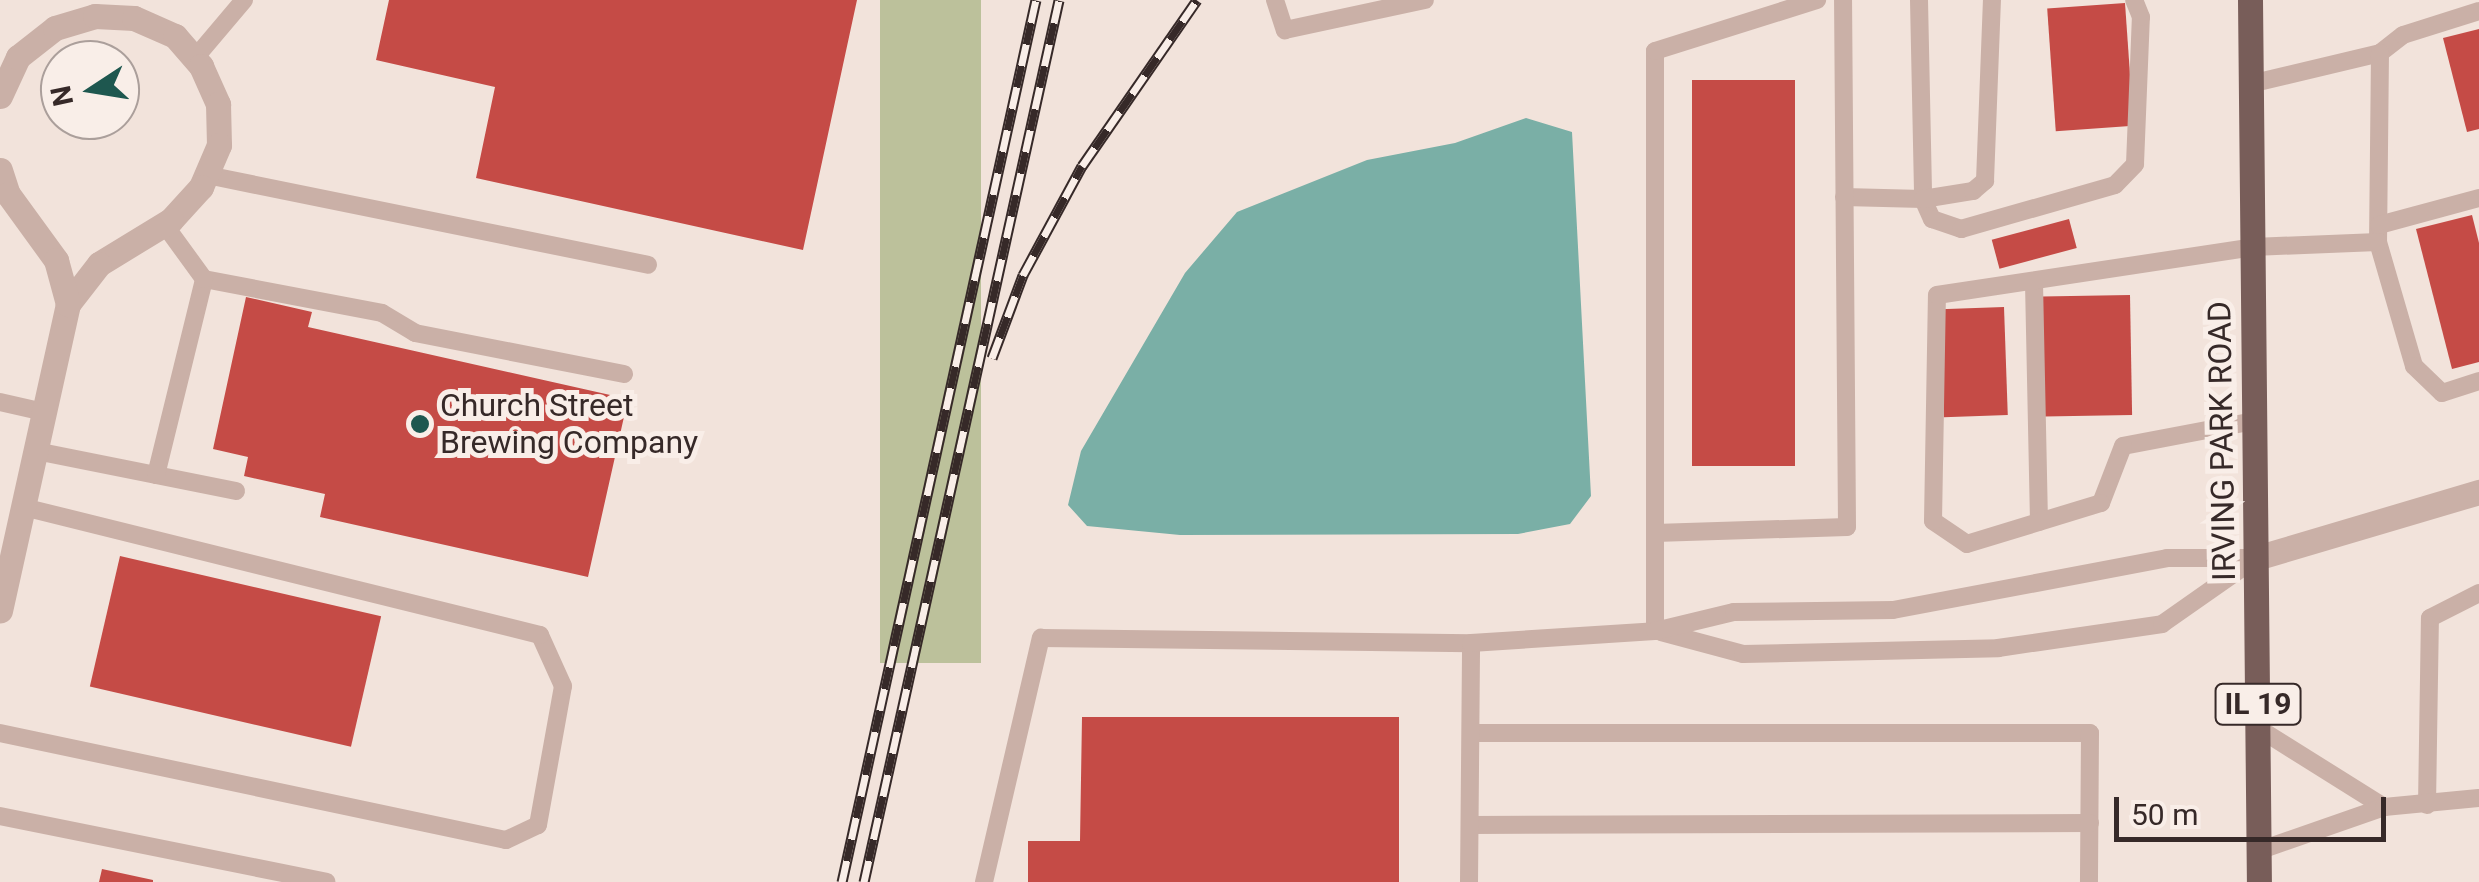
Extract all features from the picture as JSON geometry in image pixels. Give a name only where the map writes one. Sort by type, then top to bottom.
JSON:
[{"type":"main road","name":"IRVING PARK ROAD","points":[[2250,0],[2258,882]]},
{"type":"street","points":[[0,96],[18,57],[55,28],[95,16],[134,18],[175,36],[194,58],[218,104],[220,146],[201,187],[164,224],[99,264],[68,304],[3,582],[0,611]]},
{"type":"street","points":[[3,187],[56,260],[68,304]]},
{"type":"street","points":[[2256,558],[2479,492]]},
{"type":"lane","points":[[194,58],[244,0]]},
{"type":"lane","points":[[1274,0],[1284,30],[1393,10],[1425,0]]},
{"type":"lane","points":[[1656,631],[1655,51],[1817,0]]},
{"type":"lane","points":[[1655,533],[1846,527],[1842,0]]},
{"type":"lane","points":[[1918,0],[1923,199],[1932,219],[1961,229],[2115,185],[2135,164],[2140,18],[2134,0]]},
{"type":"lane","points":[[1844,198],[1923,199],[1974,191],[1985,181],[1992,0]]},
{"type":"lane","points":[[2250,84],[2380,52],[2403,35],[2479,11]]},
{"type":"lane","points":[[2380,52],[2378,234],[2414,366],[2442,393],[2479,381]]},
{"type":"lane","points":[[206,175],[648,265]]},
{"type":"lane","points":[[2254,421],[2123,446],[2101,503],[1967,544],[1932,520],[1937,295],[2034,284],[2253,246],[2378,234],[2479,198]]},
{"type":"lane","points":[[164,224],[204,279],[382,313],[415,333],[624,374]]},
{"type":"lane","points":[[156,475],[204,279]]},
{"type":"lane","points":[[2034,284],[2039,522]]},
{"type":"lane","points":[[0,402],[44,412]]},
{"type":"lane","points":[[36,451],[236,491]]},
{"type":"lane","points":[[0,733],[506,840],[538,826],[563,686],[540,635],[23,507]]},
{"type":"lane","points":[[984,882],[1041,638],[1472,643],[1656,631],[1734,612],[1893,610],[2168,558],[2256,558]]},
{"type":"lane","points":[[1656,631],[1743,654],[1998,648],[2162,624],[2256,558]]},
{"type":"lane","points":[[2427,805],[2430,618],[2479,593]]},
{"type":"lane","points":[[1470,882],[1472,643]]},
{"type":"lane","points":[[2258,728],[2384,807]]},
{"type":"lane","points":[[1471,733],[2090,732],[2089,882]]},
{"type":"lane","points":[[2258,850],[2384,807],[2479,798]]},
{"type":"lane","points":[[0,816],[326,882]]},
{"type":"lane","points":[[1470,825],[2090,823]]},
{"type":"green space","points":[[880,0],[981,0],[981,663],[880,663]]},
{"type":"water","points":[[1526,118],[1572,132],[1591,496],[1570,524],[1518,534],[1180,535],[1087,526],[1068,505],[1081,451],[1185,273],[1237,212],[1367,160],[1455,143]]},
{"type":"building","points":[[389,0],[857,0],[803,250],[476,178],[495,87],[376,60]]},
{"type":"building","points":[[2125,3],[2134,126],[2056,131],[2047,8]]},
{"type":"building","points":[[2479,29],[2479,129],[2467,132],[2443,38]]},
{"type":"building","points":[[1692,80],[1795,80],[1795,466],[1692,466]]},
{"type":"building","points":[[2472,215],[2479,243],[2479,362],[2452,369],[2416,229]]},
{"type":"building","points":[[2069,219],[2077,248],[1999,269],[1992,240]]},
{"type":"building","points":[[2130,295],[2132,415],[2044,417],[2042,297]]},
{"type":"building","name":"Church Street Brewing Company","points":[[246,297],[312,312],[308,327],[628,399],[588,577],[320,517],[325,494],[244,476],[248,457],[213,449]]},
{"type":"building","points":[[2004,307],[2008,415],[1944,417],[1940,309]]},
{"type":"building","points":[[120,556],[381,616],[351,747],[90,687]]},
{"type":"building","points":[[1082,717],[1399,717],[1399,882],[1028,882],[1028,841],[1080,841]]},
{"type":"building","points":[[102,869],[153,880],[153,882],[99,882]]},
{"type":"railway","points":[[842,882],[1036,0]]},
{"type":"railway","points":[[864,882],[1059,0]]},
{"type":"railway","points":[[992,358],[1023,275],[1082,166],[1197,0]]},
{"type":"place","name":"Church Street Brewing Company","points":[[420,424]]}]
